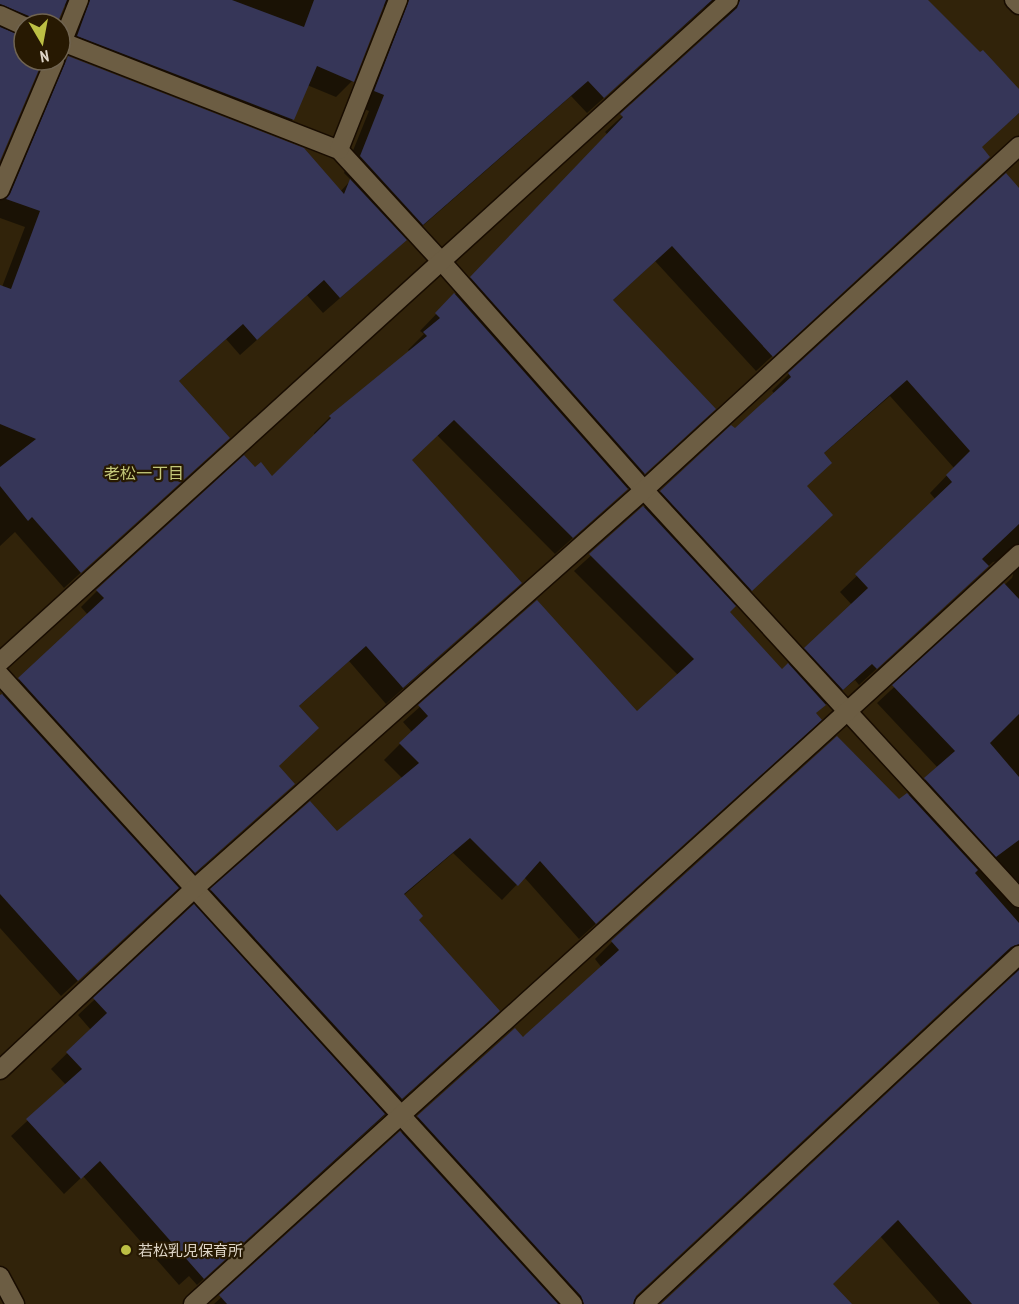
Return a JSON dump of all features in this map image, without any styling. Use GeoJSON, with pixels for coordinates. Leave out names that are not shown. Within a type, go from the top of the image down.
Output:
{"type":"FeatureCollection","features":[{"type":"Feature","properties":{"kind":"street"},"geometry":{"type":"LineString","coordinates":[[72,17],[79,0]]}},
{"type":"Feature","properties":{"kind":"street"},"geometry":{"type":"LineString","coordinates":[[339,150],[398,0]]}},
{"type":"Feature","properties":{"kind":"street"},"geometry":{"type":"LineString","coordinates":[[0,662],[729,0]]}},
{"type":"Feature","properties":{"kind":"street"},"geometry":{"type":"LineString","coordinates":[[1014,0],[1019,5]]}},
{"type":"Feature","properties":{"kind":"street"},"geometry":{"type":"LineString","coordinates":[[72,48],[339,150],[442,262],[644,490],[1019,898]]}},
{"type":"Feature","properties":{"kind":"street"},"geometry":{"type":"LineString","coordinates":[[0,190],[50,72]]}},
{"type":"Feature","properties":{"kind":"street"},"geometry":{"type":"LineString","coordinates":[[0,1070],[195,888],[644,490],[1019,146]]}},
{"type":"Feature","properties":{"kind":"street"},"geometry":{"type":"LineString","coordinates":[[194,1304],[400,1115],[848,712],[1019,554]]}},
{"type":"Feature","properties":{"kind":"street"},"geometry":{"type":"LineString","coordinates":[[0,675],[573,1304]]}},
{"type":"Feature","properties":{"kind":"street"},"geometry":{"type":"LineString","coordinates":[[644,1304],[1019,955]]}},
{"type":"Feature","properties":{"kind":"street"},"geometry":{"type":"LineString","coordinates":[[0,1276],[15,1304]]}},
{"type":"Feature","properties":{"kind":"building"},"geometry":{"type":"Polygon","coordinates":[[[0,0],[67,0],[62,12],[19,12],[0,4],[0,0]]]}},
{"type":"Feature","properties":{"kind":"building"},"geometry":{"type":"Polygon","coordinates":[[[90,0],[232,0],[304,27],[314,0],[386,0],[354,82],[317,66],[294,120],[77,36],[90,0]]]}},
{"type":"Feature","properties":{"kind":"building"},"geometry":{"type":"Polygon","coordinates":[[[409,0],[712,0],[604,98],[588,81],[423,225],[360,156],[384,95],[374,91],[409,0]]]}},
{"type":"Feature","properties":{"kind":"building"},"geometry":{"type":"Polygon","coordinates":[[[740,0],[928,0],[980,52],[983,50],[1019,89],[1019,113],[982,147],[990,157],[773,357],[672,246],[613,300],[716,409],[645,474],[470,277],[623,117],[620,114],[737,8],[740,0]]]}},
{"type":"Feature","properties":{"kind":"building"},"geometry":{"type":"Polygon","coordinates":[[[0,27],[12,32],[12,72],[38,72],[0,161],[0,27]]]}},
{"type":"Feature","properties":{"kind":"building"},"geometry":{"type":"Polygon","coordinates":[[[72,58],[304,148],[344,194],[350,179],[407,240],[340,298],[324,280],[257,340],[243,324],[179,381],[230,438],[81,573],[32,517],[28,521],[0,486],[0,467],[36,439],[0,424],[0,285],[11,289],[40,211],[6,199],[61,72],[72,72],[72,58]]]}},
{"type":"Feature","properties":{"kind":"building"},"geometry":{"type":"Polygon","coordinates":[[[1006,173],[1019,188],[1019,524],[982,559],[989,566],[877,669],[872,664],[843,690],[804,648],[868,588],[855,574],[952,482],[946,475],[970,451],[907,380],[824,453],[832,463],[807,486],[833,515],[752,591],[660,491],[731,425],[735,428],[791,377],[788,373],[1006,173]]]}},
{"type":"Feature","properties":{"kind":"building"},"geometry":{"type":"Polygon","coordinates":[[[454,293],[628,489],[573,538],[454,420],[412,460],[522,583],[403,688],[366,646],[299,706],[319,728],[279,766],[295,784],[195,873],[18,678],[104,598],[96,590],[244,455],[255,467],[261,462],[272,476],[331,418],[329,416],[427,336],[423,332],[440,318],[435,313],[454,293]]]}},
{"type":"Feature","properties":{"kind":"building"},"geometry":{"type":"Polygon","coordinates":[[[643,506],[736,606],[730,612],[782,669],[788,663],[826,705],[816,713],[822,720],[596,924],[540,861],[518,886],[470,838],[404,894],[423,916],[419,920],[500,1011],[402,1099],[210,889],[310,801],[337,831],[419,763],[399,743],[428,716],[418,705],[537,600],[637,711],[694,659],[589,554],[643,506]]]}},
{"type":"Feature","properties":{"kind":"building"},"geometry":{"type":"Polygon","coordinates":[[[1004,583],[1019,599],[1019,714],[990,743],[1019,777],[1019,840],[996,857],[924,778],[955,751],[892,685],[1004,583]]]}},
{"type":"Feature","properties":{"kind":"building"},"geometry":{"type":"Polygon","coordinates":[[[2,694],[179,888],[78,981],[0,894],[0,695],[2,694]]]}},
{"type":"Feature","properties":{"kind":"building"},"geometry":{"type":"Polygon","coordinates":[[[837,736],[899,799],[907,793],[978,870],[975,873],[1019,923],[1019,944],[1011,947],[636,1296],[633,1304],[584,1304],[581,1296],[417,1116],[515,1028],[523,1037],[619,950],[611,941],[837,736]]]}},
{"type":"Feature","properties":{"kind":"building"},"geometry":{"type":"Polygon","coordinates":[[[194,904],[385,1114],[204,1279],[100,1161],[81,1179],[26,1119],[82,1069],[66,1052],[107,1013],[93,998],[194,904]]]}},
{"type":"Feature","properties":{"kind":"building"},"geometry":{"type":"Polygon","coordinates":[[[1019,970],[1019,1304],[972,1304],[898,1220],[833,1284],[852,1304],[661,1304],[1019,970]]]}},
{"type":"Feature","properties":{"kind":"building"},"geometry":{"type":"Polygon","coordinates":[[[400,1131],[558,1304],[227,1304],[219,1295],[400,1131]]]}},
{"type":"Feature","properties":{"kind":"place","name":"若松乳児保育所"},"geometry":{"type":"Point","coordinates":[126,1250]}},
{"type":"Feature","properties":{"kind":"district","name":"老松一丁目"},"geometry":{"type":"Point","coordinates":[144,473]}}]}
